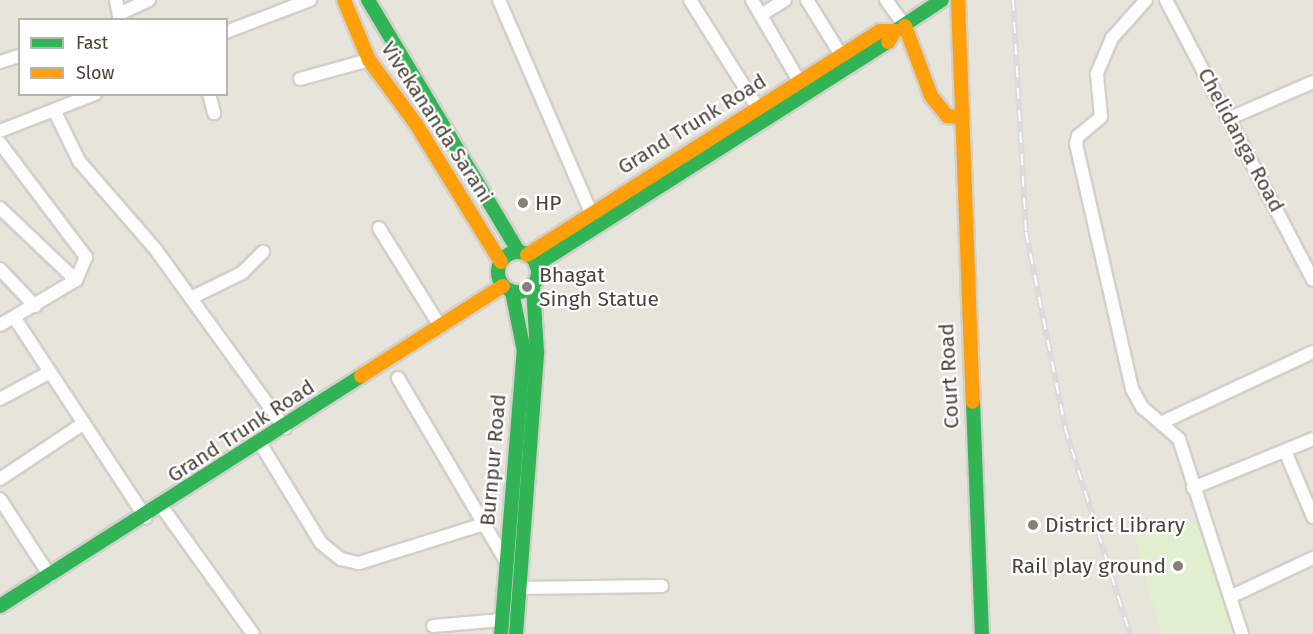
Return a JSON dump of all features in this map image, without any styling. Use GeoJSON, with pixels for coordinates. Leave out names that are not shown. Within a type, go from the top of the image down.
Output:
{"type":"FeatureCollection","features":[{"type":"Feature","properties":{"kind":"street"},"geometry":{"type":"LineString","coordinates":[[116,0],[119,17],[150,0]]}},
{"type":"Feature","properties":{"kind":"street"},"geometry":{"type":"LineString","coordinates":[[228,31],[310,0]]}},
{"type":"Feature","properties":{"kind":"street","name":"Vivekananda Sarani"},"geometry":{"type":"LineString","coordinates":[[344,0],[369,60],[416,124],[501,262]]}},
{"type":"Feature","properties":{"kind":"street","name":"Vivekananda Sarani"},"geometry":{"type":"LineString","coordinates":[[368,0],[527,257]]}},
{"type":"Feature","properties":{"kind":"street"},"geometry":{"type":"LineString","coordinates":[[499,0],[591,213]]}},
{"type":"Feature","properties":{"kind":"street"},"geometry":{"type":"LineString","coordinates":[[690,0],[757,107]]}},
{"type":"Feature","properties":{"kind":"street"},"geometry":{"type":"LineString","coordinates":[[752,0],[799,81]]}},
{"type":"Feature","properties":{"kind":"street"},"geometry":{"type":"LineString","coordinates":[[761,15],[784,0]]}},
{"type":"Feature","properties":{"kind":"street"},"geometry":{"type":"LineString","coordinates":[[807,0],[841,55]]}},
{"type":"Feature","properties":{"kind":"street"},"geometry":{"type":"LineString","coordinates":[[886,0],[931,96],[947,116],[958,117]]}},
{"type":"Feature","properties":{"kind":"street"},"geometry":{"type":"LineString","coordinates":[[899,24],[942,0]]}},
{"type":"Feature","properties":{"kind":"street","name":"Court Road"},"geometry":{"type":"LineString","coordinates":[[957,0],[962,107],[958,117],[982,634]]}},
{"type":"Feature","properties":{"kind":"street"},"geometry":{"type":"LineString","coordinates":[[1146,0],[1112,38],[1097,74],[1101,117],[1078,136],[1076,144],[1131,389],[1142,407],[1163,422],[1179,439],[1242,634]]}},
{"type":"Feature","properties":{"kind":"street","name":"Chelidanga Road"},"geometry":{"type":"LineString","coordinates":[[1166,0],[1230,118],[1313,280]]}},
{"type":"Feature","properties":{"kind":"street","name":"Grand Trunk Road"},"geometry":{"type":"LineString","coordinates":[[501,262],[527,257],[887,44],[899,24]]}},
{"type":"Feature","properties":{"kind":"street","name":"Grand Trunk Road"},"geometry":{"type":"LineString","coordinates":[[527,257],[591,213],[757,107],[880,31],[899,24]]}},
{"type":"Feature","properties":{"kind":"street"},"geometry":{"type":"LineString","coordinates":[[0,62],[18,57]]}},
{"type":"Feature","properties":{"kind":"street"},"geometry":{"type":"LineString","coordinates":[[300,78],[369,60]]}},
{"type":"Feature","properties":{"kind":"street"},"geometry":{"type":"LineString","coordinates":[[1230,118],[1313,82]]}},
{"type":"Feature","properties":{"kind":"street"},"geometry":{"type":"LineString","coordinates":[[0,131],[90,96]]}},
{"type":"Feature","properties":{"kind":"street"},"geometry":{"type":"LineString","coordinates":[[210,96],[214,113]]}},
{"type":"Feature","properties":{"kind":"street"},"geometry":{"type":"LineString","coordinates":[[54,110],[80,161],[190,298],[285,428]]}},
{"type":"Feature","properties":{"kind":"street"},"geometry":{"type":"LineString","coordinates":[[0,143],[86,257],[76,280],[0,325]]}},
{"type":"Feature","properties":{"kind":"street"},"geometry":{"type":"LineString","coordinates":[[0,208],[76,280]]}},
{"type":"Feature","properties":{"kind":"street"},"geometry":{"type":"LineString","coordinates":[[379,228],[440,326]]}},
{"type":"Feature","properties":{"kind":"street"},"geometry":{"type":"LineString","coordinates":[[190,298],[242,273],[263,252]]}},
{"type":"Feature","properties":{"kind":"street"},"geometry":{"type":"LineString","coordinates":[[516,634],[537,352],[533,286],[527,257]]}},
{"type":"Feature","properties":{"kind":"street"},"geometry":{"type":"LineString","coordinates":[[501,262],[507,289]]}},
{"type":"Feature","properties":{"kind":"street"},"geometry":{"type":"LineString","coordinates":[[0,269],[35,306]]}},
{"type":"Feature","properties":{"kind":"street","name":"Grand Trunk Road"},"geometry":{"type":"LineString","coordinates":[[0,606],[146,518],[440,326],[507,289],[533,286]]}},
{"type":"Feature","properties":{"kind":"street","name":"Burnpur Road"},"geometry":{"type":"LineString","coordinates":[[501,627],[524,351],[507,289]]}},
{"type":"Feature","properties":{"kind":"street"},"geometry":{"type":"LineString","coordinates":[[14,317],[146,518]]}},
{"type":"Feature","properties":{"kind":"street"},"geometry":{"type":"LineString","coordinates":[[1163,422],[1313,352]]}},
{"type":"Feature","properties":{"kind":"street"},"geometry":{"type":"LineString","coordinates":[[0,399],[50,372]]}},
{"type":"Feature","properties":{"kind":"street"},"geometry":{"type":"LineString","coordinates":[[398,378],[505,560]]}},
{"type":"Feature","properties":{"kind":"street"},"geometry":{"type":"LineString","coordinates":[[0,479],[84,423]]}},
{"type":"Feature","properties":{"kind":"street"},"geometry":{"type":"LineString","coordinates":[[1193,488],[1313,439]]}},
{"type":"Feature","properties":{"kind":"street"},"geometry":{"type":"LineString","coordinates":[[260,444],[321,543],[341,559],[359,563],[484,524]]}},
{"type":"Feature","properties":{"kind":"street"},"geometry":{"type":"LineString","coordinates":[[1285,451],[1313,517]]}},
{"type":"Feature","properties":{"kind":"street"},"geometry":{"type":"LineString","coordinates":[[0,499],[50,576]]}},
{"type":"Feature","properties":{"kind":"street"},"geometry":{"type":"LineString","coordinates":[[162,507],[252,634]]}},
{"type":"Feature","properties":{"kind":"street"},"geometry":{"type":"LineString","coordinates":[[1230,597],[1313,558]]}},
{"type":"Feature","properties":{"kind":"street"},"geometry":{"type":"LineString","coordinates":[[519,588],[662,586]]}},
{"type":"Feature","properties":{"kind":"street"},"geometry":{"type":"LineString","coordinates":[[433,626],[501,627]]}},
{"type":"Feature","properties":{"kind":"shaded area"},"geometry":{"type":"Polygon","coordinates":[[[0,0],[1313,0],[1313,634],[0,634],[0,0]]]}},
{"type":"Feature","properties":{"kind":"green space","name":"Rail play ground"},"geometry":{"type":"Polygon","coordinates":[[[1154,519],[1200,522],[1237,634],[1161,634],[1134,535],[1154,519]]]}},
{"type":"Feature","properties":{"kind":"railway"},"geometry":{"type":"LineString","coordinates":[[1013,0],[1026,232],[1065,428],[1130,634]]}},
{"type":"Feature","properties":{"kind":"traffic: fast"},"geometry":{"type":"LineString","coordinates":[[368,0],[519,252]]}},
{"type":"Feature","properties":{"kind":"traffic: fast"},"geometry":{"type":"LineString","coordinates":[[895,31],[942,0]]}},
{"type":"Feature","properties":{"kind":"traffic: fast"},"geometry":{"type":"LineString","coordinates":[[536,265],[888,42]]}},
{"type":"Feature","properties":{"kind":"traffic: fast"},"geometry":{"type":"LineString","coordinates":[[518,252],[532,258],[538,272],[532,286],[518,292],[504,286],[498,272],[504,258],[518,252]]}},
{"type":"Feature","properties":{"kind":"traffic: fast"},"geometry":{"type":"LineString","coordinates":[[516,634],[537,352],[533,286]]}},
{"type":"Feature","properties":{"kind":"traffic: fast"},"geometry":{"type":"LineString","coordinates":[[501,634],[524,351],[512,292]]}},
{"type":"Feature","properties":{"kind":"traffic: fast"},"geometry":{"type":"LineString","coordinates":[[0,606],[361,376]]}},
{"type":"Feature","properties":{"kind":"traffic: fast"},"geometry":{"type":"LineString","coordinates":[[973,402],[982,634]]}},
{"type":"Feature","properties":{"kind":"traffic: slow"},"geometry":{"type":"LineString","coordinates":[[344,0],[369,60],[416,124],[501,262]]}},
{"type":"Feature","properties":{"kind":"traffic: slow"},"geometry":{"type":"LineString","coordinates":[[958,0],[973,402]]}},
{"type":"Feature","properties":{"kind":"traffic: slow"},"geometry":{"type":"LineString","coordinates":[[905,26],[931,96],[947,116],[958,117]]}},
{"type":"Feature","properties":{"kind":"traffic: slow"},"geometry":{"type":"LineString","coordinates":[[527,255],[880,31],[895,31],[888,42]]}},
{"type":"Feature","properties":{"kind":"traffic: slow"},"geometry":{"type":"LineString","coordinates":[[361,376],[503,286]]}},
{"type":"Feature","properties":{"kind":"place","name":"HP"},"geometry":{"type":"Point","coordinates":[523,203]}},
{"type":"Feature","properties":{"kind":"place","name":"Bhagat Singh Statue"},"geometry":{"type":"Point","coordinates":[527,287]}},
{"type":"Feature","properties":{"kind":"place","name":"District Library"},"geometry":{"type":"Point","coordinates":[1033,525]}},
{"type":"Feature","properties":{"kind":"place","name":"Rail play ground"},"geometry":{"type":"Point","coordinates":[1178,566]}}]}
